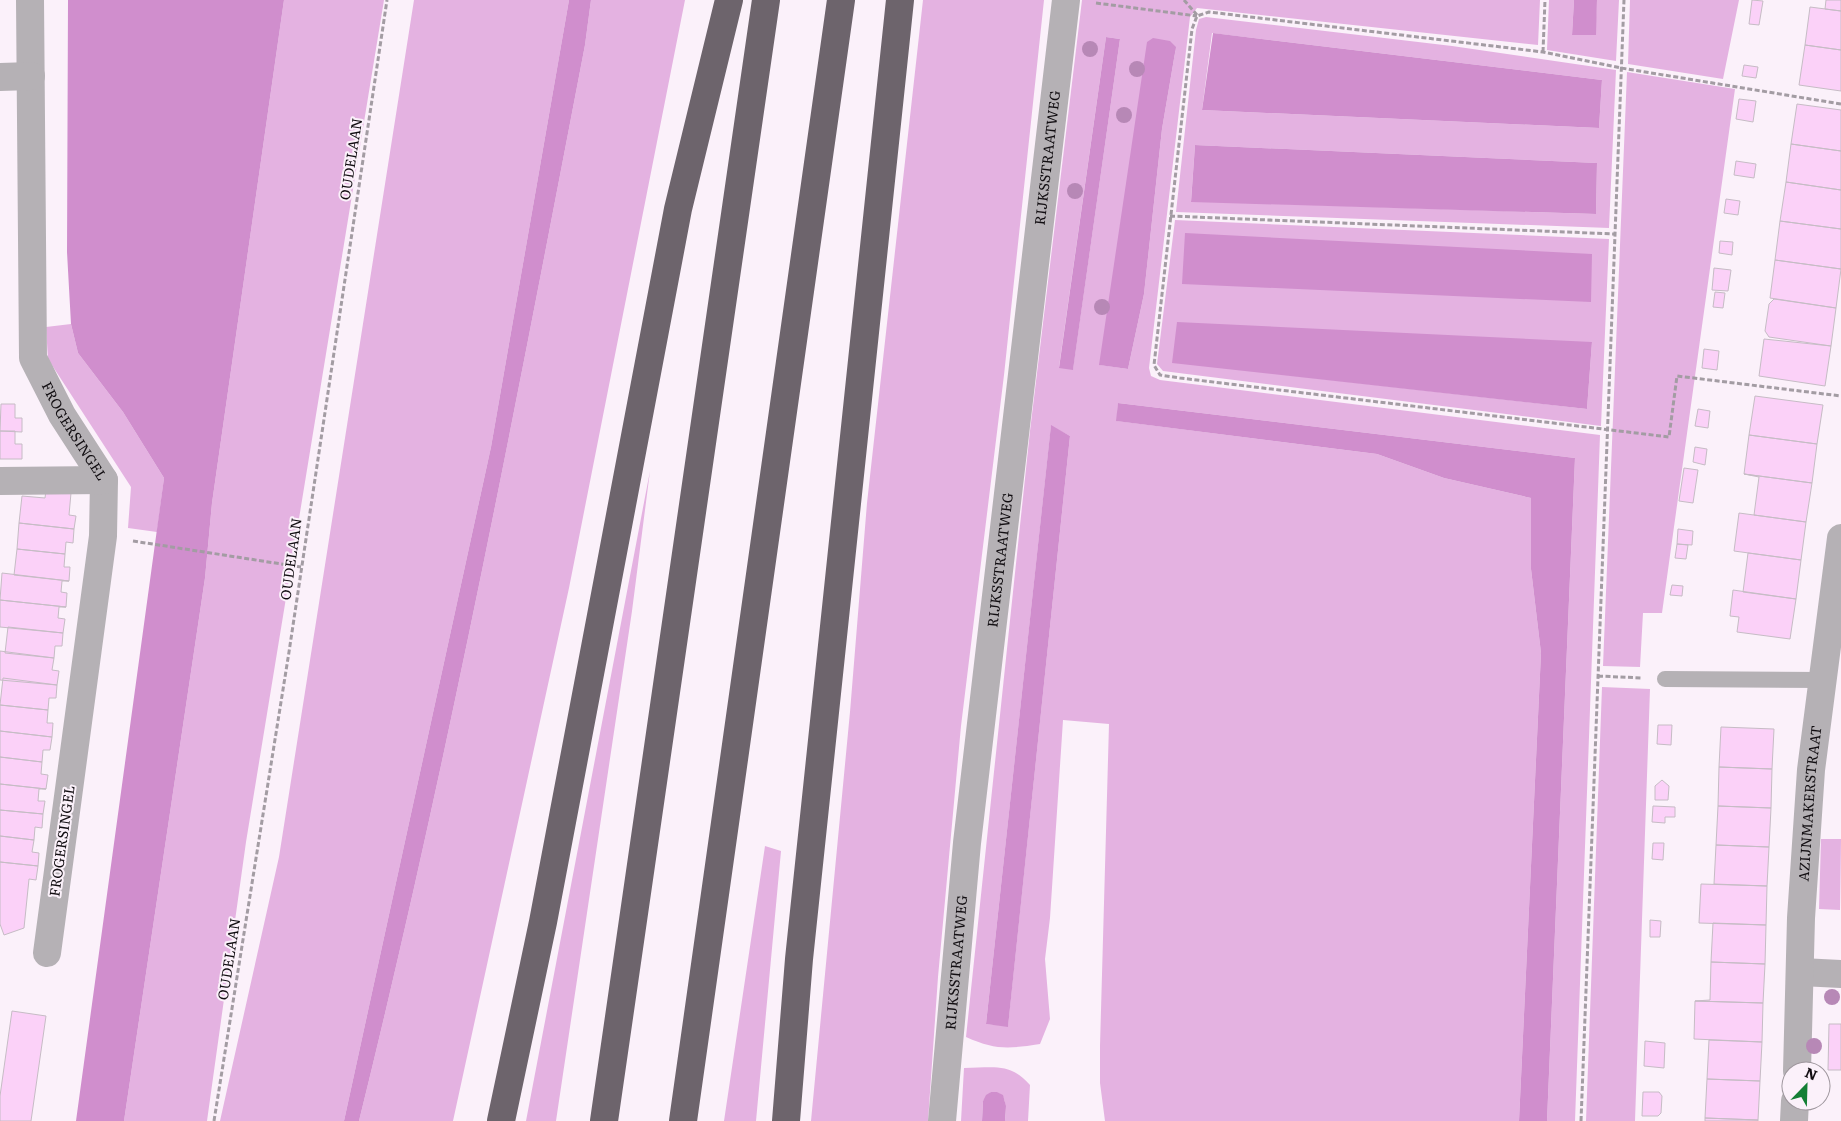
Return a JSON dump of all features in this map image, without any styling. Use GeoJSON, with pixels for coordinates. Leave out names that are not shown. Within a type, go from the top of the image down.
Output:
{"type":"FeatureCollection","features":[{"type":"Feature","properties":{"kind":"highway"},"geometry":{"type":"LineString","coordinates":[[501,1121],[545,913],[678,209],[729,0]]}},
{"type":"Feature","properties":{"kind":"highway"},"geometry":{"type":"LineString","coordinates":[[604,1121],[766,0]]}},
{"type":"Feature","properties":{"kind":"highway"},"geometry":{"type":"LineString","coordinates":[[683,1121],[841,0]]}},
{"type":"Feature","properties":{"kind":"highway"},"geometry":{"type":"LineString","coordinates":[[786,1121],[801,939],[900,0]]}},
{"type":"Feature","properties":{"kind":"street","name":"FROGERSINGEL"},"geometry":{"type":"LineString","coordinates":[[30,0],[33,358],[62,415],[104,480],[103,536],[47,953]]}},
{"type":"Feature","properties":{"kind":"street","name":"RIJKSSTRAATWEG"},"geometry":{"type":"LineString","coordinates":[[942,1121],[967,843],[1066,0]]}},
{"type":"Feature","properties":{"kind":"street"},"geometry":{"type":"LineString","coordinates":[[0,77],[31,76]]}},
{"type":"Feature","properties":{"kind":"street"},"geometry":{"type":"LineString","coordinates":[[0,481],[104,480]]}},
{"type":"Feature","properties":{"kind":"street","name":"AZIJNMAKERSTRAAT"},"geometry":{"type":"LineString","coordinates":[[1797,1061],[1801,918],[1811,770],[1831,681],[1841,538]]}},
{"type":"Feature","properties":{"kind":"street"},"geometry":{"type":"LineString","coordinates":[[1801,972],[1841,974]]}},
{"type":"Feature","properties":{"kind":"lane"},"geometry":{"type":"LineString","coordinates":[[1665,679],[1831,681]]}},
{"type":"Feature","properties":{"kind":"path","name":"OUDELAAN"},"geometry":{"type":"LineString","coordinates":[[214,1121],[301,567],[386,0]]}},
{"type":"Feature","properties":{"kind":"path"},"geometry":{"type":"LineString","coordinates":[[1184,0],[1197,16]]}},
{"type":"Feature","properties":{"kind":"path"},"geometry":{"type":"LineString","coordinates":[[1543,52],[1545,0]]}},
{"type":"Feature","properties":{"kind":"path"},"geometry":{"type":"LineString","coordinates":[[1581,1121],[1624,0]]}},
{"type":"Feature","properties":{"kind":"path"},"geometry":{"type":"LineString","coordinates":[[1093,2],[1197,16],[1208,12],[1543,52],[1621,68],[1841,104]]}},
{"type":"Feature","properties":{"kind":"path"},"geometry":{"type":"LineString","coordinates":[[1197,16],[1192,29],[1154,365],[1160,375],[1669,437],[1677,376],[1841,396]]}},
{"type":"Feature","properties":{"kind":"path"},"geometry":{"type":"LineString","coordinates":[[1170,216],[1615,234]]}},
{"type":"Feature","properties":{"kind":"path"},"geometry":{"type":"LineString","coordinates":[[139,542],[301,567]]}},
{"type":"Feature","properties":{"kind":"path"},"geometry":{"type":"LineString","coordinates":[[1598,676],[1665,679]]}},
{"type":"Feature","properties":{"kind":"shaded area"},"geometry":{"type":"Polygon","coordinates":[[[68,0],[284,0],[212,503],[205,578],[124,1121],[76,1121],[164,478],[123,412],[78,353],[71,324],[67,252],[68,0]]]}},
{"type":"Feature","properties":{"kind":"shaded area"},"geometry":{"type":"Polygon","coordinates":[[[284,0],[384,0],[246,842],[207,1121],[124,1121],[205,578],[212,503],[284,0]]]}},
{"type":"Feature","properties":{"kind":"shaded area"},"geometry":{"type":"Polygon","coordinates":[[[414,0],[569,0],[491,447],[344,1121],[220,1121],[279,857],[414,0]]]}},
{"type":"Feature","properties":{"kind":"shaded area"},"geometry":{"type":"Polygon","coordinates":[[[569,0],[591,0],[585,45],[506,450],[422,853],[359,1121],[344,1121],[491,447],[569,0]]]}},
{"type":"Feature","properties":{"kind":"shaded area"},"geometry":{"type":"Polygon","coordinates":[[[591,0],[685,0],[569,588],[453,1121],[359,1121],[422,853],[479,584],[585,45],[591,0]]]}},
{"type":"Feature","properties":{"kind":"shaded area"},"geometry":{"type":"Polygon","coordinates":[[[923,0],[1044,0],[1004,375],[961,726],[938,977],[928,1121],[811,1121],[850,712],[867,503],[923,0]]]}},
{"type":"Feature","properties":{"kind":"shaded area"},"geometry":{"type":"Polygon","coordinates":[[[1082,0],[1540,0],[1538,45],[1197,8],[1190,17],[1149,368],[1151,376],[1160,380],[1600,435],[1575,1121],[1547,1121],[1575,458],[1118,403],[1117,421],[1377,454],[1444,478],[1531,498],[1531,569],[1541,653],[1519,1121],[1105,1121],[1100,1083],[1100,1046],[1109,724],[1063,720],[1050,918],[1045,959],[1050,1019],[1040,1044],[1002,1047],[985,1044],[966,1037],[1030,431],[1082,0]],[[1106,37],[1059,367],[1073,369],[1120,39],[1106,37]],[[1176,47],[1100,365],[1128,369],[1144,294],[1162,129],[1176,47]],[[1051,426],[986,1024],[1008,1026],[1070,436],[1051,426]]]}},
{"type":"Feature","properties":{"kind":"shaded area"},"geometry":{"type":"Polygon","coordinates":[[[1549,0],[1574,0],[1572,35],[1595,35],[1597,0],[1619,0],[1616,61],[1547,50],[1549,0]]]}},
{"type":"Feature","properties":{"kind":"shaded area"},"geometry":{"type":"Polygon","coordinates":[[[1574,0],[1597,0],[1596,35],[1572,35],[1574,0]]]}},
{"type":"Feature","properties":{"kind":"shaded area"},"geometry":{"type":"Polygon","coordinates":[[[1630,0],[1739,0],[1723,79],[1628,64],[1630,0]]]}},
{"type":"Feature","properties":{"kind":"shaded area"},"geometry":{"type":"Polygon","coordinates":[[[1206,17],[1452,46],[1616,70],[1609,228],[1176,212],[1196,30],[1199,19],[1206,17]],[[1212,33],[1202,110],[1599,128],[1602,80],[1212,33]],[[1195,145],[1191,201],[1596,214],[1597,163],[1195,145]]]}},
{"type":"Feature","properties":{"kind":"shaded area"},"geometry":{"type":"Polygon","coordinates":[[[1213,33],[1602,80],[1599,128],[1202,110],[1213,33]]]}},
{"type":"Feature","properties":{"kind":"shaded area"},"geometry":{"type":"Polygon","coordinates":[[[1106,37],[1120,39],[1073,370],[1059,368],[1106,37]]]}},
{"type":"Feature","properties":{"kind":"shaded area"},"geometry":{"type":"Polygon","coordinates":[[[1153,38],[1170,41],[1176,47],[1162,129],[1144,294],[1128,369],[1099,365],[1147,42],[1153,38]]]}},
{"type":"Feature","properties":{"kind":"shaded area"},"geometry":{"type":"Polygon","coordinates":[[[1627,72],[1735,89],[1662,613],[1643,613],[1640,667],[1603,666],[1627,72]]]}},
{"type":"Feature","properties":{"kind":"shaded area"},"geometry":{"type":"Polygon","coordinates":[[[1195,145],[1597,163],[1596,214],[1191,202],[1195,145]]]}},
{"type":"Feature","properties":{"kind":"shaded area"},"geometry":{"type":"Polygon","coordinates":[[[1175,220],[1609,239],[1601,426],[1163,371],[1157,364],[1175,220]],[[1592,342],[1172,362],[1587,409],[1592,342]]]}},
{"type":"Feature","properties":{"kind":"shaded area"},"geometry":{"type":"Polygon","coordinates":[[[1185,233],[1592,254],[1591,302],[1182,284],[1185,233]]]}},
{"type":"Feature","properties":{"kind":"shaded area"},"geometry":{"type":"Polygon","coordinates":[[[1177,322],[1592,342],[1587,409],[1172,363],[1177,322]]]}},
{"type":"Feature","properties":{"kind":"shaded area"},"geometry":{"type":"Polygon","coordinates":[[[71,324],[78,353],[123,412],[164,478],[157,532],[128,528],[131,487],[48,359],[46,327],[71,324]]]}},
{"type":"Feature","properties":{"kind":"shaded area"},"geometry":{"type":"Polygon","coordinates":[[[1118,403],[1575,458],[1547,1121],[1519,1121],[1541,653],[1531,569],[1531,498],[1444,478],[1377,454],[1116,421],[1118,403]]]}},
{"type":"Feature","properties":{"kind":"shaded area"},"geometry":{"type":"Polygon","coordinates":[[[1051,425],[1070,436],[1008,1027],[986,1024],[1051,425]]]}},
{"type":"Feature","properties":{"kind":"shaded area"},"geometry":{"type":"Polygon","coordinates":[[[650,471],[632,611],[556,1121],[526,1121],[650,471]]]}},
{"type":"Feature","properties":{"kind":"shaded area"},"geometry":{"type":"Polygon","coordinates":[[[1602,687],[1650,689],[1635,1121],[1586,1121],[1602,687]]]}},
{"type":"Feature","properties":{"kind":"shaded area"},"geometry":{"type":"Polygon","coordinates":[[[1821,839],[1841,839],[1840,910],[1819,909],[1821,839]]]}},
{"type":"Feature","properties":{"kind":"shaded area"},"geometry":{"type":"Polygon","coordinates":[[[765,846],[781,851],[756,1121],[724,1121],[765,846]]]}},
{"type":"Feature","properties":{"kind":"shaded area"},"geometry":{"type":"Polygon","coordinates":[[[964,1068],[1000,1068],[1023,1078],[1030,1085],[1028,1121],[1005,1121],[1005,1101],[997,1092],[991,1092],[983,1101],[982,1121],[961,1121],[964,1068]]]}},
{"type":"Feature","properties":{"kind":"shaded area"},"geometry":{"type":"Polygon","coordinates":[[[991,1092],[1003,1095],[1006,1106],[1005,1121],[982,1121],[983,1101],[986,1095],[991,1092]]]}},
{"type":"Feature","properties":{"kind":"building"},"geometry":{"type":"Polygon","coordinates":[[[1752,0],[1763,1],[1759,25],[1749,24],[1752,0]]]}},
{"type":"Feature","properties":{"kind":"building"},"geometry":{"type":"Polygon","coordinates":[[[1826,0],[1841,0],[1841,11],[1825,9],[1826,0]]]}},
{"type":"Feature","properties":{"kind":"building"},"geometry":{"type":"Polygon","coordinates":[[[1810,7],[1841,11],[1841,50],[1805,45],[1810,7]]]}},
{"type":"Feature","properties":{"kind":"building"},"geometry":{"type":"Polygon","coordinates":[[[1805,45],[1841,50],[1841,91],[1799,85],[1805,45]]]}},
{"type":"Feature","properties":{"kind":"building"},"geometry":{"type":"Polygon","coordinates":[[[1744,65],[1758,67],[1756,78],[1742,76],[1744,65]]]}},
{"type":"Feature","properties":{"kind":"building"},"geometry":{"type":"Polygon","coordinates":[[[1739,99],[1756,101],[1753,122],[1736,119],[1739,99]]]}},
{"type":"Feature","properties":{"kind":"building"},"geometry":{"type":"Polygon","coordinates":[[[1797,104],[1841,110],[1841,151],[1791,144],[1797,104]]]}},
{"type":"Feature","properties":{"kind":"building"},"geometry":{"type":"Polygon","coordinates":[[[1791,144],[1841,151],[1841,190],[1786,182],[1791,144]]]}},
{"type":"Feature","properties":{"kind":"building"},"geometry":{"type":"Polygon","coordinates":[[[1736,161],[1756,164],[1754,178],[1734,175],[1736,161]]]}},
{"type":"Feature","properties":{"kind":"building"},"geometry":{"type":"Polygon","coordinates":[[[1786,182],[1841,190],[1841,229],[1780,221],[1786,182]]]}},
{"type":"Feature","properties":{"kind":"building"},"geometry":{"type":"Polygon","coordinates":[[[1726,199],[1740,201],[1738,215],[1724,213],[1726,199]]]}},
{"type":"Feature","properties":{"kind":"building"},"geometry":{"type":"Polygon","coordinates":[[[1780,221],[1841,229],[1841,269],[1775,260],[1780,221]]]}},
{"type":"Feature","properties":{"kind":"building"},"geometry":{"type":"Polygon","coordinates":[[[1720,241],[1733,242],[1732,255],[1719,253],[1720,241]]]}},
{"type":"Feature","properties":{"kind":"building"},"geometry":{"type":"Polygon","coordinates":[[[1775,260],[1841,269],[1836,308],[1770,298],[1775,260]]]}},
{"type":"Feature","properties":{"kind":"building"},"geometry":{"type":"Polygon","coordinates":[[[1714,268],[1731,270],[1728,291],[1712,290],[1714,268]]]}},
{"type":"Feature","properties":{"kind":"building"},"geometry":{"type":"Polygon","coordinates":[[[1715,292],[1725,293],[1723,308],[1713,307],[1715,292]]]}},
{"type":"Feature","properties":{"kind":"building"},"geometry":{"type":"Polygon","coordinates":[[[1774,299],[1836,308],[1831,346],[1769,337],[1765,331],[1769,304],[1774,299]]]}},
{"type":"Feature","properties":{"kind":"building"},"geometry":{"type":"Polygon","coordinates":[[[1764,339],[1831,346],[1825,386],[1759,376],[1764,339]]]}},
{"type":"Feature","properties":{"kind":"building"},"geometry":{"type":"Polygon","coordinates":[[[1704,349],[1719,351],[1717,370],[1702,368],[1704,349]]]}},
{"type":"Feature","properties":{"kind":"building"},"geometry":{"type":"Polygon","coordinates":[[[1755,396],[1823,405],[1817,444],[1749,435],[1755,396]]]}},
{"type":"Feature","properties":{"kind":"building"},"geometry":{"type":"Polygon","coordinates":[[[1,404],[15,404],[15,418],[22,418],[22,432],[0,431],[1,404]]]}},
{"type":"Feature","properties":{"kind":"building"},"geometry":{"type":"Polygon","coordinates":[[[1698,409],[1710,411],[1708,428],[1695,426],[1698,409]]]}},
{"type":"Feature","properties":{"kind":"building"},"geometry":{"type":"Polygon","coordinates":[[[0,431],[15,431],[15,444],[22,444],[22,459],[0,459],[0,431]]]}},
{"type":"Feature","properties":{"kind":"building"},"geometry":{"type":"Polygon","coordinates":[[[1749,435],[1817,444],[1812,483],[1744,474],[1749,435]]]}},
{"type":"Feature","properties":{"kind":"building"},"geometry":{"type":"Polygon","coordinates":[[[1695,447],[1707,449],[1705,465],[1693,462],[1695,447]]]}},
{"type":"Feature","properties":{"kind":"building"},"geometry":{"type":"Polygon","coordinates":[[[1684,468],[1698,470],[1693,503],[1679,501],[1684,468]]]}},
{"type":"Feature","properties":{"kind":"building"},"geometry":{"type":"Polygon","coordinates":[[[1744,474],[1812,483],[1806,522],[1754,515],[1759,477],[1744,474]]]}},
{"type":"Feature","properties":{"kind":"building"},"geometry":{"type":"Polygon","coordinates":[[[46,490],[71,493],[69,515],[76,516],[74,529],[19,523],[22,496],[45,498],[46,490]]]}},
{"type":"Feature","properties":{"kind":"building"},"geometry":{"type":"Polygon","coordinates":[[[1739,513],[1806,522],[1801,560],[1734,551],[1739,513]]]}},
{"type":"Feature","properties":{"kind":"building"},"geometry":{"type":"Polygon","coordinates":[[[19,523],[74,529],[73,543],[66,542],[65,554],[17,549],[19,523]]]}},
{"type":"Feature","properties":{"kind":"building"},"geometry":{"type":"Polygon","coordinates":[[[1678,529],[1693,531],[1692,545],[1677,544],[1678,529]]]}},
{"type":"Feature","properties":{"kind":"building"},"geometry":{"type":"Polygon","coordinates":[[[1677,544],[1688,545],[1686,559],[1675,558],[1677,544]]]}},
{"type":"Feature","properties":{"kind":"building"},"geometry":{"type":"Polygon","coordinates":[[[17,549],[65,554],[64,567],[70,567],[69,581],[14,575],[17,549]]]}},
{"type":"Feature","properties":{"kind":"building"},"geometry":{"type":"Polygon","coordinates":[[[1748,553],[1801,560],[1796,599],[1743,592],[1748,553]]]}},
{"type":"Feature","properties":{"kind":"building"},"geometry":{"type":"Polygon","coordinates":[[[2,573],[69,581],[62,581],[61,592],[67,593],[66,607],[0,600],[2,573]]]}},
{"type":"Feature","properties":{"kind":"building"},"geometry":{"type":"Polygon","coordinates":[[[1672,585],[1683,586],[1682,596],[1670,595],[1672,585]]]}},
{"type":"Feature","properties":{"kind":"building"},"geometry":{"type":"Polygon","coordinates":[[[1733,590],[1796,599],[1790,639],[1737,632],[1739,617],[1730,616],[1733,590]]]}},
{"type":"Feature","properties":{"kind":"building"},"geometry":{"type":"Polygon","coordinates":[[[0,600],[66,607],[59,607],[58,618],[65,619],[63,633],[0,627],[0,600]]]}},
{"type":"Feature","properties":{"kind":"building"},"geometry":{"type":"Polygon","coordinates":[[[8,627],[63,633],[62,646],[55,646],[54,658],[5,653],[8,627]]]}},
{"type":"Feature","properties":{"kind":"building"},"geometry":{"type":"Polygon","coordinates":[[[0,651],[54,658],[52,670],[59,671],[57,685],[0,680],[0,651]]]}},
{"type":"Feature","properties":{"kind":"building"},"geometry":{"type":"Polygon","coordinates":[[[3,678],[57,685],[56,698],[49,698],[48,710],[0,705],[3,678]]]}},
{"type":"Feature","properties":{"kind":"building"},"geometry":{"type":"Polygon","coordinates":[[[0,705],[48,710],[47,723],[53,723],[52,737],[0,731],[0,705]]]}},
{"type":"Feature","properties":{"kind":"building"},"geometry":{"type":"Polygon","coordinates":[[[1658,725],[1672,725],[1671,745],[1657,744],[1658,725]]]}},
{"type":"Feature","properties":{"kind":"building"},"geometry":{"type":"Polygon","coordinates":[[[1721,727],[1774,729],[1772,769],[1719,767],[1721,727]]]}},
{"type":"Feature","properties":{"kind":"building"},"geometry":{"type":"Polygon","coordinates":[[[0,731],[52,737],[50,750],[43,750],[42,762],[0,757],[0,731]]]}},
{"type":"Feature","properties":{"kind":"building"},"geometry":{"type":"Polygon","coordinates":[[[0,757],[42,762],[41,774],[48,775],[46,789],[0,784],[0,757]]]}},
{"type":"Feature","properties":{"kind":"building"},"geometry":{"type":"Polygon","coordinates":[[[1719,767],[1772,769],[1771,808],[1718,806],[1719,767]]]}},
{"type":"Feature","properties":{"kind":"building"},"geometry":{"type":"Polygon","coordinates":[[[1662,780],[1669,786],[1668,800],[1655,800],[1655,786],[1662,780]]]}},
{"type":"Feature","properties":{"kind":"building"},"geometry":{"type":"Polygon","coordinates":[[[0,784],[46,789],[39,789],[38,801],[45,801],[43,814],[0,810],[0,784]]]}},
{"type":"Feature","properties":{"kind":"building"},"geometry":{"type":"Polygon","coordinates":[[[1653,806],[1675,807],[1675,817],[1665,817],[1665,823],[1652,822],[1653,806]]]}},
{"type":"Feature","properties":{"kind":"building"},"geometry":{"type":"Polygon","coordinates":[[[1718,806],[1771,808],[1769,847],[1716,845],[1718,806]]]}},
{"type":"Feature","properties":{"kind":"building"},"geometry":{"type":"Polygon","coordinates":[[[0,810],[43,814],[42,828],[35,827],[34,840],[0,836],[0,810]]]}},
{"type":"Feature","properties":{"kind":"building"},"geometry":{"type":"Polygon","coordinates":[[[0,836],[34,840],[32,852],[39,853],[38,866],[0,862],[0,836]]]}},
{"type":"Feature","properties":{"kind":"building"},"geometry":{"type":"Polygon","coordinates":[[[1653,843],[1664,843],[1663,860],[1652,859],[1653,843]]]}},
{"type":"Feature","properties":{"kind":"building"},"geometry":{"type":"Polygon","coordinates":[[[1716,845],[1769,847],[1767,886],[1714,884],[1716,845]]]}},
{"type":"Feature","properties":{"kind":"building"},"geometry":{"type":"Polygon","coordinates":[[[0,862],[38,866],[36,880],[29,879],[24,928],[4,935],[0,924],[0,862]]]}},
{"type":"Feature","properties":{"kind":"building"},"geometry":{"type":"Polygon","coordinates":[[[1701,884],[1767,886],[1766,925],[1699,923],[1701,884]]]}},
{"type":"Feature","properties":{"kind":"building"},"geometry":{"type":"Polygon","coordinates":[[[1650,920],[1661,921],[1660,937],[1650,937],[1650,920]]]}},
{"type":"Feature","properties":{"kind":"building"},"geometry":{"type":"Polygon","coordinates":[[[1713,923],[1766,925],[1765,964],[1711,962],[1713,923]]]}},
{"type":"Feature","properties":{"kind":"building"},"geometry":{"type":"Polygon","coordinates":[[[1711,962],[1765,964],[1763,1003],[1695,1001],[1710,1000],[1711,962]]]}},
{"type":"Feature","properties":{"kind":"building"},"geometry":{"type":"Polygon","coordinates":[[[1695,1001],[1763,1003],[1762,1042],[1694,1039],[1695,1001]]]}},
{"type":"Feature","properties":{"kind":"building"},"geometry":{"type":"Polygon","coordinates":[[[12,1011],[46,1016],[31,1121],[0,1121],[0,1096],[12,1011]]]}},
{"type":"Feature","properties":{"kind":"building"},"geometry":{"type":"Polygon","coordinates":[[[1829,1024],[1841,1024],[1841,1070],[1831,1070],[1831,1061],[1828,1061],[1829,1024]]]}},
{"type":"Feature","properties":{"kind":"building"},"geometry":{"type":"Polygon","coordinates":[[[1709,1040],[1762,1042],[1760,1081],[1707,1079],[1709,1040]]]}},
{"type":"Feature","properties":{"kind":"building"},"geometry":{"type":"Polygon","coordinates":[[[1645,1041],[1665,1043],[1664,1068],[1644,1066],[1645,1041]]]}},
{"type":"Feature","properties":{"kind":"building"},"geometry":{"type":"Polygon","coordinates":[[[1707,1079],[1760,1081],[1758,1120],[1705,1118],[1707,1079]]]}},
{"type":"Feature","properties":{"kind":"building"},"geometry":{"type":"Polygon","coordinates":[[[1643,1092],[1659,1092],[1662,1096],[1661,1113],[1658,1116],[1642,1116],[1643,1092]]]}},
{"type":"Feature","properties":{"kind":"building"},"geometry":{"type":"Polygon","coordinates":[[[1705,1118],[1758,1120],[1758,1121],[1705,1121],[1705,1118]]]}}]}
